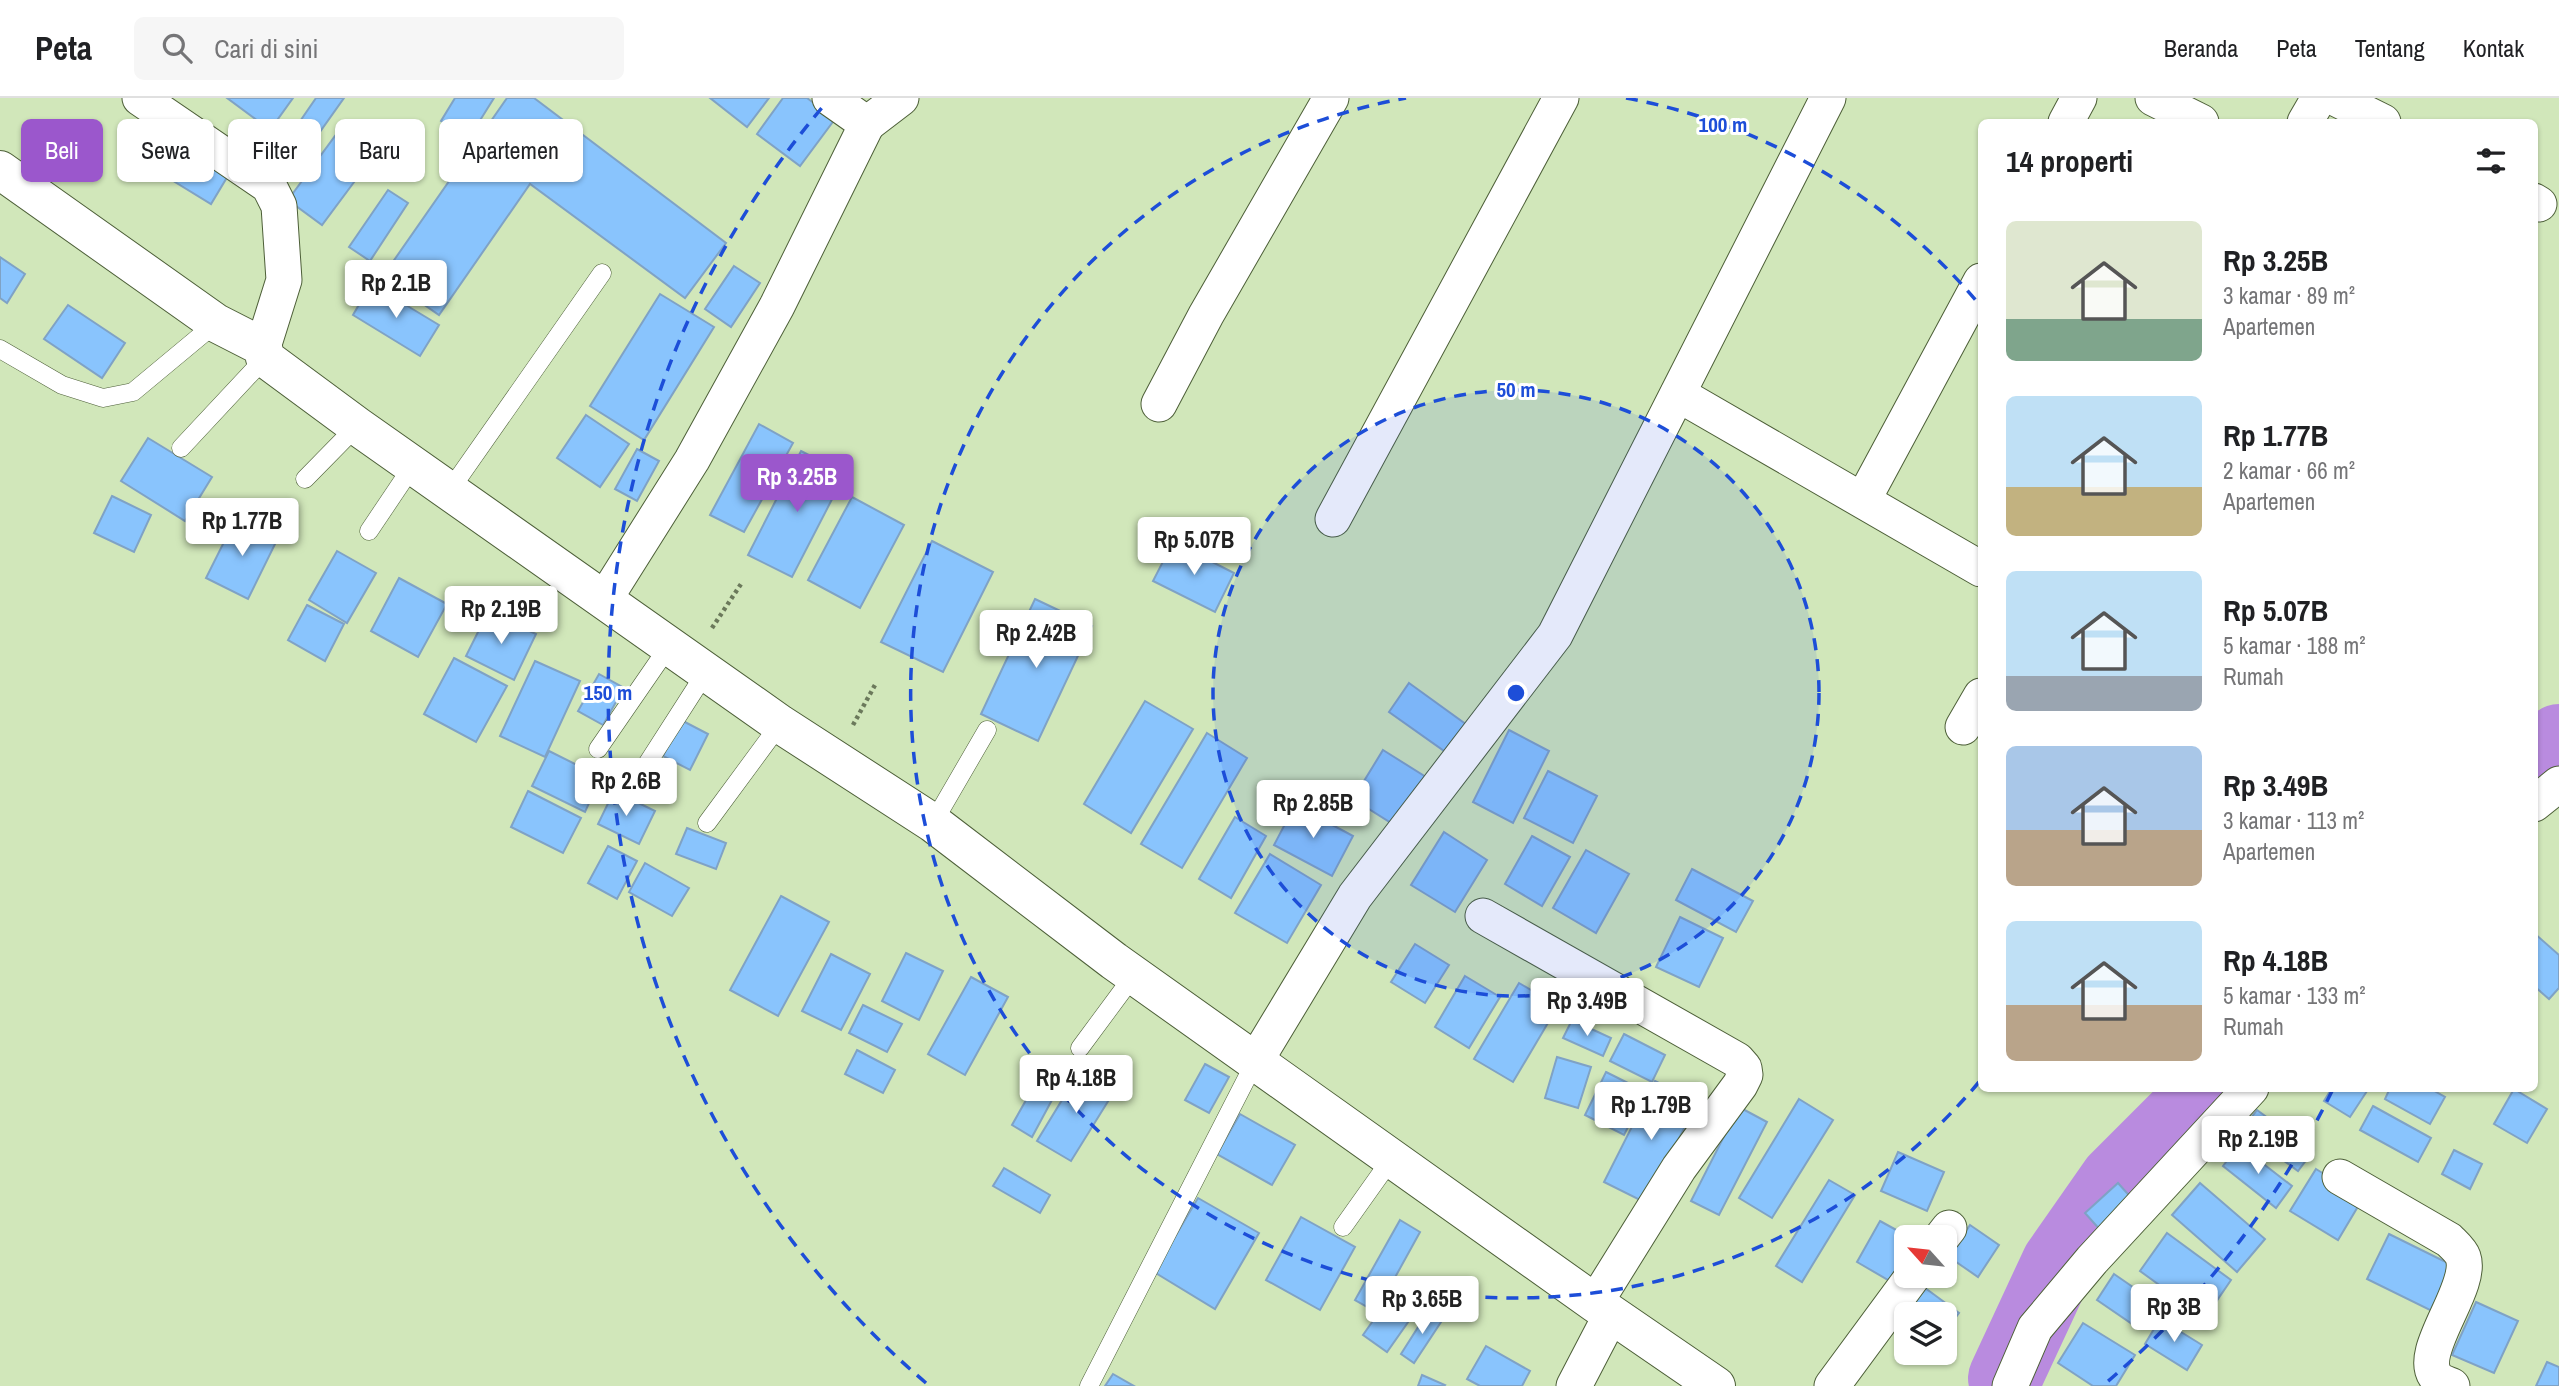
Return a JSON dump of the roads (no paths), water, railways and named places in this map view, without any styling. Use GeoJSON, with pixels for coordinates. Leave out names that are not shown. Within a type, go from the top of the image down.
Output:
{"type":"FeatureCollection","features":[{"type":"Feature","properties":{"kind":"highway"},"geometry":{"type":"LineString","coordinates":[[0,170],[216,323],[264,352],[357,426],[780,724],[933,823],[1134,975],[1603,1309],[1716,1386]]}},
{"type":"Feature","properties":{"kind":"street"},"geometry":{"type":"LineString","coordinates":[[141,98],[269,186],[279,206],[284,280],[264,352]]}},
{"type":"Feature","properties":{"kind":"street"},"geometry":{"type":"LineString","coordinates":[[830,98],[867,124]]}},
{"type":"Feature","properties":{"kind":"street"},"geometry":{"type":"LineString","coordinates":[[604,600],[699,448],[777,306],[867,124],[901,98]]}},
{"type":"Feature","properties":{"kind":"street"},"geometry":{"type":"LineString","coordinates":[[1159,404],[1206,315],[1331,98]]}},
{"type":"Feature","properties":{"kind":"street"},"geometry":{"type":"LineString","coordinates":[[1333,519],[1561,98]]}},
{"type":"Feature","properties":{"kind":"street"},"geometry":{"type":"LineString","coordinates":[[1256,1060],[1355,896],[1555,635],[1828,98]]}},
{"type":"Feature","properties":{"kind":"street"},"geometry":{"type":"LineString","coordinates":[[2068,119],[2079,98]]}},
{"type":"Feature","properties":{"kind":"street"},"geometry":{"type":"LineString","coordinates":[[2153,98],[2196,119]]}},
{"type":"Feature","properties":{"kind":"street"},"geometry":{"type":"LineString","coordinates":[[2307,119],[2319,98]]}},
{"type":"Feature","properties":{"kind":"street"},"geometry":{"type":"LineString","coordinates":[[2335,98],[2377,119]]}},
{"type":"Feature","properties":{"kind":"street"},"geometry":{"type":"LineString","coordinates":[[1863,500],[1978,287]]}},
{"type":"Feature","properties":{"kind":"street"},"geometry":{"type":"LineString","coordinates":[[1678,394],[1978,567]]}},
{"type":"Feature","properties":{"kind":"street"},"geometry":{"type":"LineString","coordinates":[[1963,727],[1978,701]]}},
{"type":"Feature","properties":{"kind":"street"},"geometry":{"type":"LineString","coordinates":[[2538,801],[2559,784]]}},
{"type":"Feature","properties":{"kind":"street"},"geometry":{"type":"LineString","coordinates":[[1483,916],[1737,1060],[1744,1068],[1745,1075],[1740,1085],[1679,1168],[1603,1309],[1574,1386]]}},
{"type":"Feature","properties":{"kind":"street"},"geometry":{"type":"LineString","coordinates":[[2010,1386],[2035,1328],[2092,1260],[2247,1092]]}},
{"type":"Feature","properties":{"kind":"street"},"geometry":{"type":"LineString","coordinates":[[2340,1177],[2449,1240],[2463,1255],[2465,1269],[2434,1352],[2432,1367],[2438,1380],[2452,1386]]}},
{"type":"Feature","properties":{"kind":"street"},"geometry":{"type":"LineString","coordinates":[[1832,1386],[1904,1288]]}},
{"type":"Feature","properties":{"kind":"lane"},"geometry":{"type":"LineString","coordinates":[[450,490],[602,273]]}},
{"type":"Feature","properties":{"kind":"lane"},"geometry":{"type":"LineString","coordinates":[[0,349],[62,385],[103,398],[134,392],[216,323]]}},
{"type":"Feature","properties":{"kind":"lane"},"geometry":{"type":"LineString","coordinates":[[181,448],[264,352]]}},
{"type":"Feature","properties":{"kind":"lane"},"geometry":{"type":"LineString","coordinates":[[305,480],[357,426]]}},
{"type":"Feature","properties":{"kind":"lane"},"geometry":{"type":"LineString","coordinates":[[369,531],[414,464]]}},
{"type":"Feature","properties":{"kind":"lane"},"geometry":{"type":"LineString","coordinates":[[598,749],[688,659]]}},
{"type":"Feature","properties":{"kind":"lane"},"geometry":{"type":"LineString","coordinates":[[638,778],[688,659]]}},
{"type":"Feature","properties":{"kind":"lane"},"geometry":{"type":"LineString","coordinates":[[707,823],[780,724]]}},
{"type":"Feature","properties":{"kind":"lane"},"geometry":{"type":"LineString","coordinates":[[933,823],[987,730]]}},
{"type":"Feature","properties":{"kind":"lane"},"geometry":{"type":"LineString","coordinates":[[1080,1048],[1134,975]]}},
{"type":"Feature","properties":{"kind":"lane"},"geometry":{"type":"LineString","coordinates":[[1089,1386],[1256,1060]]}},
{"type":"Feature","properties":{"kind":"lane"},"geometry":{"type":"LineString","coordinates":[[1343,1227],[1392,1158]]}},
{"type":"Feature","properties":{"kind":"waterway"},"geometry":{"type":"LineString","coordinates":[[2538,759],[2559,741]]}},
{"type":"Feature","properties":{"kind":"waterway"},"geometry":{"type":"LineString","coordinates":[[2005,1378],[2058,1264],[2116,1181],[2205,1092]]}}]}
